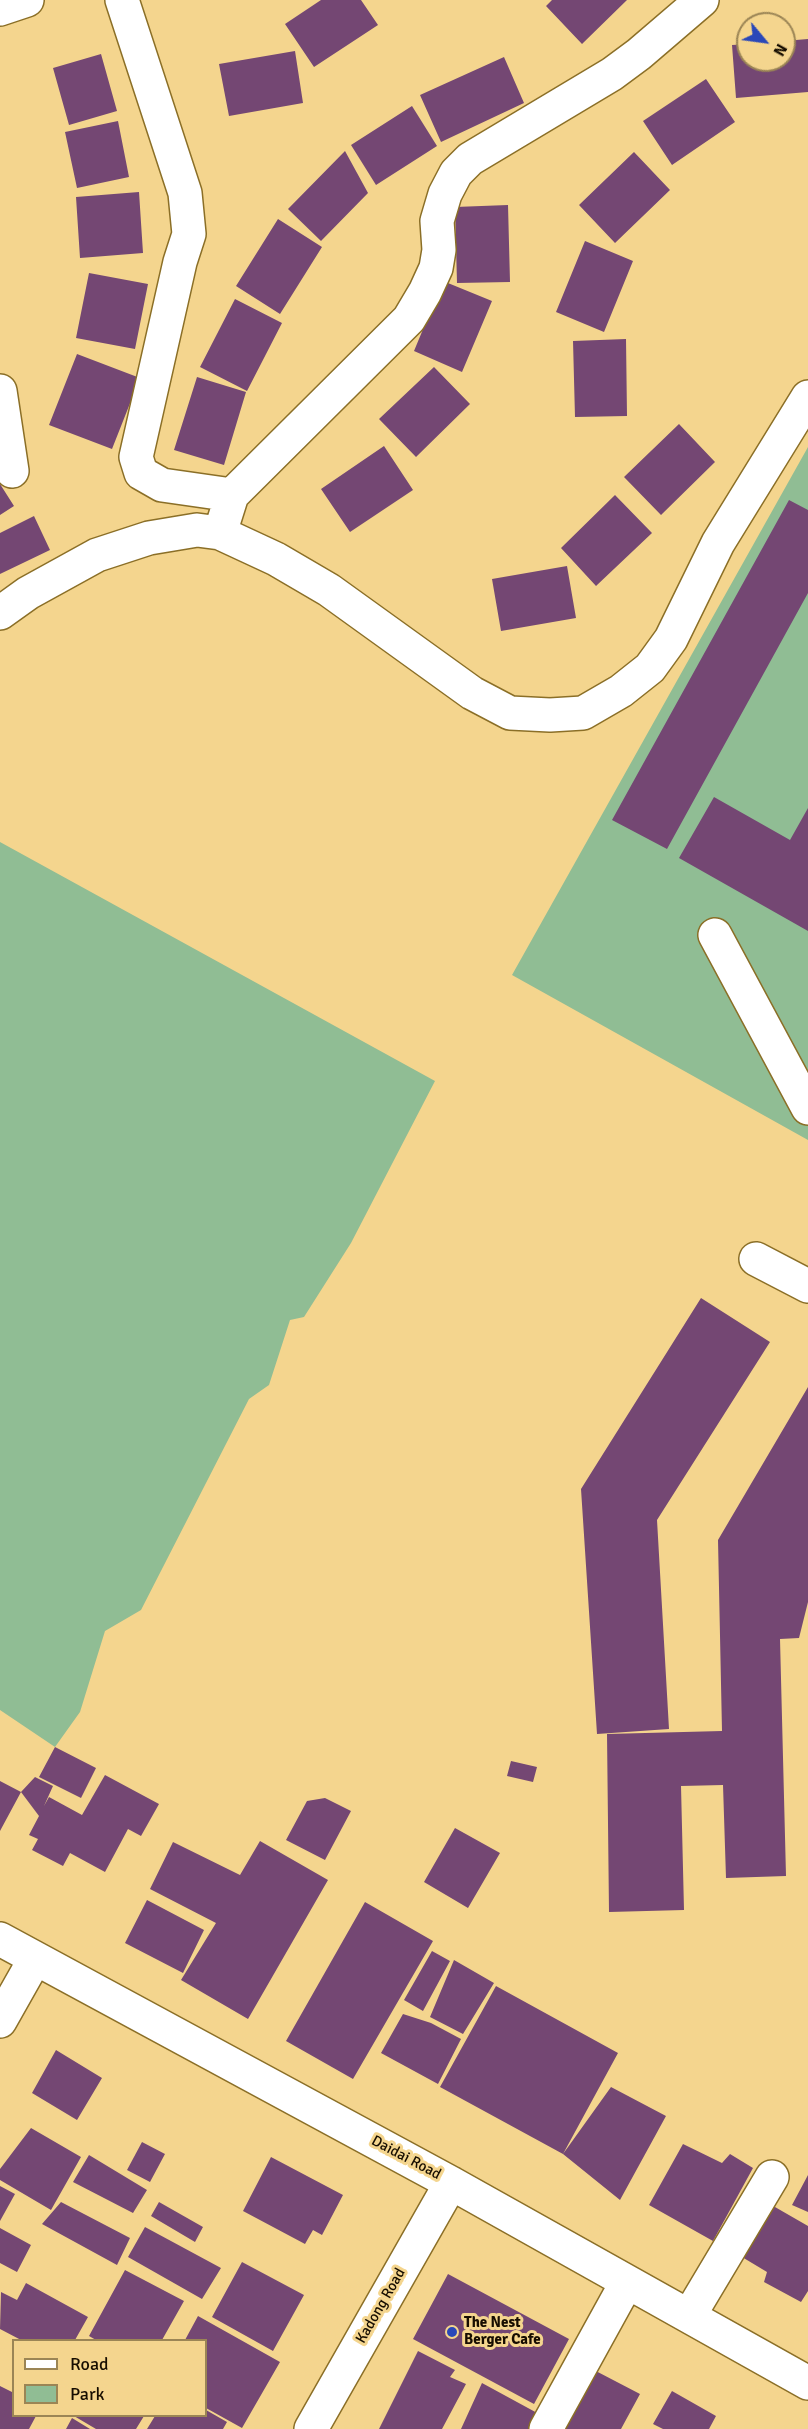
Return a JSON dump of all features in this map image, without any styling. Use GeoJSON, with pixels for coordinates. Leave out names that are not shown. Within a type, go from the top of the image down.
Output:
{"type":"FeatureCollection","features":[{"type":"Feature","properties":{"kind":"street"},"geometry":{"type":"LineString","coordinates":[[0,9],[27,0]]}},
{"type":"Feature","properties":{"kind":"street"},"geometry":{"type":"LineString","coordinates":[[122,0],[185,193],[189,234],[180,262],[136,457],[141,473],[162,485],[232,495]]}},
{"type":"Feature","properties":{"kind":"street"},"geometry":{"type":"LineString","coordinates":[[220,533],[232,495],[409,319],[436,268],[439,250],[437,221],[445,194],[456,172],[470,159],[612,74],[702,0]]}},
{"type":"Feature","properties":{"kind":"street"},"geometry":{"type":"LineString","coordinates":[[0,391],[12,471]]}},
{"type":"Feature","properties":{"kind":"street"},"geometry":{"type":"LineString","coordinates":[[0,613],[28,593],[97,555],[149,538],[197,530],[220,533],[276,559],[329,590],[472,693],[510,713],[550,715],[583,713],[621,691],[650,668],[664,649],[718,543],[778,441],[808,397]]}},
{"type":"Feature","properties":{"kind":"street"},"geometry":{"type":"LineString","coordinates":[[715,936],[808,1108]]}},
{"type":"Feature","properties":{"kind":"street"},"geometry":{"type":"LineString","coordinates":[[756,1259],[808,1286]]}},
{"type":"Feature","properties":{"kind":"street","name":"Daidai Road"},"geometry":{"type":"LineString","coordinates":[[0,1939],[451,2182],[808,2383]]}},
{"type":"Feature","properties":{"kind":"street"},"geometry":{"type":"LineString","coordinates":[[0,2021],[35,1959]]}},
{"type":"Feature","properties":{"kind":"street"},"geometry":{"type":"LineString","coordinates":[[689,2316],[772,2177]]}},
{"type":"Feature","properties":{"kind":"street","name":"Kadong Road"},"geometry":{"type":"LineString","coordinates":[[311,2429],[451,2182]]}},
{"type":"Feature","properties":{"kind":"street"},"geometry":{"type":"LineString","coordinates":[[546,2429],[627,2282]]}},
{"type":"Feature","properties":{"kind":"green space"},"geometry":{"type":"Polygon","coordinates":[[[808,447],[808,1140],[512,975],[808,447]]]}},
{"type":"Feature","properties":{"kind":"green space"},"geometry":{"type":"Polygon","coordinates":[[[0,842],[435,1081],[351,1243],[304,1317],[290,1320],[269,1385],[249,1399],[141,1610],[105,1631],[80,1712],[55,1747],[0,1710],[0,842]]]}},
{"type":"Feature","properties":{"kind":"building"},"geometry":{"type":"Polygon","coordinates":[[[321,0],[361,0],[378,25],[314,67],[285,24],[321,0]]]}},
{"type":"Feature","properties":{"kind":"building"},"geometry":{"type":"Polygon","coordinates":[[[552,0],[627,0],[582,44],[546,6],[552,0]]]}},
{"type":"Feature","properties":{"kind":"building"},"geometry":{"type":"Polygon","coordinates":[[[808,39],[808,92],[736,98],[732,45],[736,45],[736,72],[796,72],[796,40],[808,39]]]}},
{"type":"Feature","properties":{"kind":"building"},"geometry":{"type":"Polygon","coordinates":[[[295,51],[303,103],[229,116],[219,64],[295,51]]]}},
{"type":"Feature","properties":{"kind":"building"},"geometry":{"type":"Polygon","coordinates":[[[101,54],[117,111],[69,125],[53,68],[101,54]]]}},
{"type":"Feature","properties":{"kind":"building"},"geometry":{"type":"Polygon","coordinates":[[[504,57],[524,103],[441,142],[420,95],[504,57]]]}},
{"type":"Feature","properties":{"kind":"building"},"geometry":{"type":"Polygon","coordinates":[[[706,79],[735,122],[672,165],[643,121],[706,79]]]}},
{"type":"Feature","properties":{"kind":"building"},"geometry":{"type":"Polygon","coordinates":[[[412,106],[437,146],[376,185],[351,145],[412,106]]]}},
{"type":"Feature","properties":{"kind":"building"},"geometry":{"type":"Polygon","coordinates":[[[118,121],[129,177],[77,188],[65,132],[118,121]]]}},
{"type":"Feature","properties":{"kind":"building"},"geometry":{"type":"Polygon","coordinates":[[[345,151],[368,193],[321,241],[288,209],[345,151]]]}},
{"type":"Feature","properties":{"kind":"building"},"geometry":{"type":"Polygon","coordinates":[[[634,152],[670,190],[615,243],[579,205],[634,152]]]}},
{"type":"Feature","properties":{"kind":"building"},"geometry":{"type":"Polygon","coordinates":[[[139,192],[143,253],[80,258],[76,197],[139,192]]]}},
{"type":"Feature","properties":{"kind":"building"},"geometry":{"type":"Polygon","coordinates":[[[508,205],[510,282],[457,283],[455,207],[508,205]]]}},
{"type":"Feature","properties":{"kind":"building"},"geometry":{"type":"Polygon","coordinates":[[[278,219],[322,247],[280,314],[236,286],[278,219]]]}},
{"type":"Feature","properties":{"kind":"building"},"geometry":{"type":"Polygon","coordinates":[[[585,241],[633,261],[604,332],[556,312],[585,241]]]}},
{"type":"Feature","properties":{"kind":"building"},"geometry":{"type":"Polygon","coordinates":[[[89,273],[148,284],[135,349],[76,338],[89,273]]]}},
{"type":"Feature","properties":{"kind":"building"},"geometry":{"type":"Polygon","coordinates":[[[443,281],[492,301],[462,372],[414,351],[443,281]]]}},
{"type":"Feature","properties":{"kind":"building"},"geometry":{"type":"Polygon","coordinates":[[[235,299],[282,323],[247,391],[200,367],[235,299]]]}},
{"type":"Feature","properties":{"kind":"building"},"geometry":{"type":"Polygon","coordinates":[[[626,339],[627,416],[575,417],[573,341],[626,339]]]}},
{"type":"Feature","properties":{"kind":"building"},"geometry":{"type":"Polygon","coordinates":[[[77,354],[140,378],[112,449],[49,425],[77,354]]]}},
{"type":"Feature","properties":{"kind":"building"},"geometry":{"type":"Polygon","coordinates":[[[434,367],[470,404],[416,457],[379,419],[434,367]]]}},
{"type":"Feature","properties":{"kind":"building"},"geometry":{"type":"Polygon","coordinates":[[[197,377],[246,392],[224,465],[174,450],[197,377]]]}},
{"type":"Feature","properties":{"kind":"building"},"geometry":{"type":"Polygon","coordinates":[[[679,424],[715,462],[661,515],[624,477],[679,424]]]}},
{"type":"Feature","properties":{"kind":"building"},"geometry":{"type":"Polygon","coordinates":[[[384,446],[413,490],[350,532],[321,489],[384,446]]]}},
{"type":"Feature","properties":{"kind":"building"},"geometry":{"type":"Polygon","coordinates":[[[0,484],[14,506],[0,515],[0,484]]]}},
{"type":"Feature","properties":{"kind":"building"},"geometry":{"type":"Polygon","coordinates":[[[615,495],[652,533],[596,586],[561,548],[615,495]]]}},
{"type":"Feature","properties":{"kind":"building"},"geometry":{"type":"Polygon","coordinates":[[[789,500],[808,510],[808,593],[667,849],[612,820],[789,500]]]}},
{"type":"Feature","properties":{"kind":"building"},"geometry":{"type":"Polygon","coordinates":[[[34,516],[50,550],[0,574],[0,533],[34,516]]]}},
{"type":"Feature","properties":{"kind":"building"},"geometry":{"type":"Polygon","coordinates":[[[567,566],[576,618],[501,631],[492,579],[567,566]]]}},
{"type":"Feature","properties":{"kind":"building"},"geometry":{"type":"Polygon","coordinates":[[[714,797],[790,840],[808,808],[808,931],[679,858],[714,797]]]}},
{"type":"Feature","properties":{"kind":"building"},"geometry":{"type":"Polygon","coordinates":[[[701,1298],[770,1342],[657,1520],[669,1729],[597,1734],[581,1489],[701,1298]]]}},
{"type":"Feature","properties":{"kind":"building"},"geometry":{"type":"Polygon","coordinates":[[[808,1387],[808,1602],[799,1638],[780,1639],[786,1876],[726,1878],[723,1785],[681,1786],[684,1910],[609,1912],[607,1734],[722,1731],[718,1540],[808,1387]]]}},
{"type":"Feature","properties":{"kind":"building"},"geometry":{"type":"Polygon","coordinates":[[[55,1747],[96,1768],[81,1798],[39,1777],[55,1747]]]}},
{"type":"Feature","properties":{"kind":"building"},"geometry":{"type":"Polygon","coordinates":[[[511,1761],[537,1767],[533,1782],[507,1776],[511,1761]]]}},
{"type":"Feature","properties":{"kind":"building"},"geometry":{"type":"Polygon","coordinates":[[[105,1775],[159,1804],[141,1836],[128,1829],[105,1872],[70,1853],[63,1866],[32,1850],[38,1839],[29,1835],[39,1816],[21,1792],[35,1777],[53,1786],[44,1806],[49,1797],[82,1815],[105,1775]]]}},
{"type":"Feature","properties":{"kind":"building"},"geometry":{"type":"Polygon","coordinates":[[[0,1781],[21,1792],[0,1831],[0,1781]]]}},
{"type":"Feature","properties":{"kind":"building"},"geometry":{"type":"Polygon","coordinates":[[[325,1798],[351,1811],[325,1860],[286,1840],[307,1801],[325,1798]]]}},
{"type":"Feature","properties":{"kind":"building"},"geometry":{"type":"Polygon","coordinates":[[[455,1828],[500,1853],[468,1908],[424,1882],[455,1828]]]}},
{"type":"Feature","properties":{"kind":"building"},"geometry":{"type":"Polygon","coordinates":[[[260,1841],[328,1880],[248,2019],[181,1980],[216,1923],[150,1889],[173,1842],[240,1875],[260,1841]]]}},
{"type":"Feature","properties":{"kind":"building"},"geometry":{"type":"Polygon","coordinates":[[[147,1900],[204,1930],[183,1973],[125,1943],[147,1900]]]}},
{"type":"Feature","properties":{"kind":"building"},"geometry":{"type":"Polygon","coordinates":[[[365,1902],[433,1941],[353,2079],[286,2041],[365,1902]]]}},
{"type":"Feature","properties":{"kind":"building"},"geometry":{"type":"Polygon","coordinates":[[[432,1951],[450,1961],[423,2011],[404,2000],[432,1951]]]}},
{"type":"Feature","properties":{"kind":"building"},"geometry":{"type":"Polygon","coordinates":[[[454,1960],[494,1983],[463,2034],[430,2017],[454,1960]]]}},
{"type":"Feature","properties":{"kind":"building"},"geometry":{"type":"Polygon","coordinates":[[[496,1986],[618,2053],[563,2154],[440,2087],[496,1986]]]}},
{"type":"Feature","properties":{"kind":"building"},"geometry":{"type":"Polygon","coordinates":[[[403,2014],[431,2023],[461,2039],[438,2084],[381,2053],[403,2014]]]}},
{"type":"Feature","properties":{"kind":"building"},"geometry":{"type":"Polygon","coordinates":[[[56,2050],[102,2078],[77,2120],[32,2093],[56,2050]]]}},
{"type":"Feature","properties":{"kind":"building"},"geometry":{"type":"Polygon","coordinates":[[[611,2087],[666,2116],[620,2200],[563,2154],[611,2087]]]}},
{"type":"Feature","properties":{"kind":"building"},"geometry":{"type":"Polygon","coordinates":[[[31,2128],[81,2157],[51,2210],[0,2180],[0,2169],[31,2128]]]}},
{"type":"Feature","properties":{"kind":"building"},"geometry":{"type":"Polygon","coordinates":[[[142,2142],[165,2154],[150,2182],[127,2170],[142,2142]]]}},
{"type":"Feature","properties":{"kind":"building"},"geometry":{"type":"Polygon","coordinates":[[[683,2144],[722,2163],[730,2154],[753,2168],[713,2241],[649,2205],[683,2144]]]}},
{"type":"Feature","properties":{"kind":"building"},"geometry":{"type":"Polygon","coordinates":[[[89,2155],[147,2190],[133,2213],[73,2182],[89,2155]]]}},
{"type":"Feature","properties":{"kind":"building"},"geometry":{"type":"Polygon","coordinates":[[[271,2157],[343,2195],[322,2235],[313,2230],[305,2244],[243,2211],[271,2157]]]}},
{"type":"Feature","properties":{"kind":"building"},"geometry":{"type":"Polygon","coordinates":[[[808,2175],[808,2212],[792,2205],[808,2175]]]}},
{"type":"Feature","properties":{"kind":"building"},"geometry":{"type":"Polygon","coordinates":[[[0,2186],[15,2194],[0,2221],[0,2186]]]}},
{"type":"Feature","properties":{"kind":"building"},"geometry":{"type":"Polygon","coordinates":[[[61,2202],[130,2238],[117,2265],[42,2224],[61,2202]]]}},
{"type":"Feature","properties":{"kind":"building"},"geometry":{"type":"Polygon","coordinates":[[[159,2202],[203,2227],[195,2242],[151,2216],[159,2202]]]}},
{"type":"Feature","properties":{"kind":"building"},"geometry":{"type":"Polygon","coordinates":[[[768,2203],[808,2226],[808,2291],[801,2302],[764,2282],[767,2272],[737,2254],[768,2203]]]}},
{"type":"Feature","properties":{"kind":"building"},"geometry":{"type":"Polygon","coordinates":[[[145,2227],[221,2268],[202,2299],[128,2257],[145,2227]]]}},
{"type":"Feature","properties":{"kind":"building"},"geometry":{"type":"Polygon","coordinates":[[[0,2228],[31,2245],[17,2272],[0,2263],[0,2228]]]}},
{"type":"Feature","properties":{"kind":"building"},"geometry":{"type":"Polygon","coordinates":[[[242,2262],[304,2295],[273,2351],[212,2317],[242,2262]]]}},
{"type":"Feature","properties":{"kind":"building"},"geometry":{"type":"Polygon","coordinates":[[[125,2270],[184,2301],[163,2339],[94,2339],[89,2336],[125,2270]]]}},
{"type":"Feature","properties":{"kind":"building"},"geometry":{"type":"Polygon","coordinates":[[[448,2274],[569,2339],[534,2404],[413,2339],[448,2274]]]}},
{"type":"Feature","properties":{"kind":"building"},"geometry":{"type":"Polygon","coordinates":[[[26,2283],[88,2317],[76,2339],[19,2339],[0,2329],[1,2292],[17,2300],[26,2283]]]}},
{"type":"Feature","properties":{"kind":"building"},"geometry":{"type":"Polygon","coordinates":[[[198,2316],[280,2362],[242,2428],[207,2409],[207,2339],[186,2339],[198,2316]]]}},
{"type":"Feature","properties":{"kind":"building"},"geometry":{"type":"Polygon","coordinates":[[[418,2351],[455,2370],[450,2377],[466,2384],[442,2429],[379,2429],[418,2351]]]}},
{"type":"Feature","properties":{"kind":"building"},"geometry":{"type":"Polygon","coordinates":[[[592,2369],[640,2394],[621,2429],[554,2429],[592,2369]]]}},
{"type":"Feature","properties":{"kind":"building"},"geometry":{"type":"Polygon","coordinates":[[[482,2383],[539,2414],[532,2429],[461,2429],[482,2383]]]}},
{"type":"Feature","properties":{"kind":"building"},"geometry":{"type":"Polygon","coordinates":[[[0,2386],[12,2392],[12,2417],[35,2417],[29,2429],[0,2429],[0,2386]]]}},
{"type":"Feature","properties":{"kind":"building"},"geometry":{"type":"Polygon","coordinates":[[[672,2391],[716,2416],[709,2429],[663,2429],[653,2424],[672,2391]]]}},
{"type":"Feature","properties":{"kind":"building"},"geometry":{"type":"Polygon","coordinates":[[[207,2411],[227,2422],[223,2429],[147,2429],[154,2417],[207,2417],[207,2411]]]}},
{"type":"Feature","properties":{"kind":"building"},"geometry":{"type":"Polygon","coordinates":[[[76,2417],[143,2417],[136,2429],[96,2429],[76,2417]]]}},
{"type":"Feature","properties":{"kind":"building"},"geometry":{"type":"Polygon","coordinates":[[[72,2418],[90,2429],[66,2429],[72,2418]]]}},
{"type":"Feature","properties":{"kind":"place","name":"The Nest Berger Cafe"},"geometry":{"type":"Point","coordinates":[452,2332]}}]}
